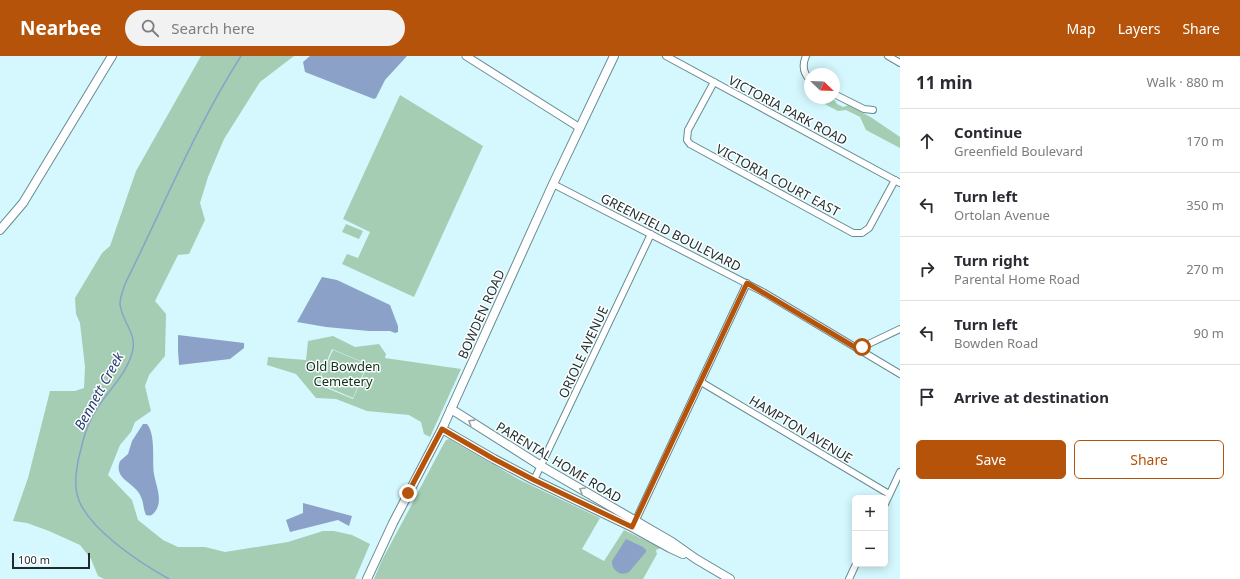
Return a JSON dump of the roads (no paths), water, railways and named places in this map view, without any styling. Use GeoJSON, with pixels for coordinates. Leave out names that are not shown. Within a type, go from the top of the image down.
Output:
{"type":"FeatureCollection","features":[{"type":"Feature","properties":{"kind":"main road"},"geometry":{"type":"LineString","coordinates":[[0,230],[23,203],[112,56]]}},
{"type":"Feature","properties":{"kind":"main road","name":"BOWDEN ROAD"},"geometry":{"type":"LineString","coordinates":[[367,579],[380,550],[442,429],[553,184],[614,56]]}},
{"type":"Feature","properties":{"kind":"main road","name":"PARENTAL HOME ROAD"},"geometry":{"type":"LineString","coordinates":[[451,409],[541,466],[616,510],[634,524]]}},
{"type":"Feature","properties":{"kind":"main road","name":"PARENTAL HOME ROAD"},"geometry":{"type":"LineString","coordinates":[[442,429],[534,480],[611,517],[634,524],[672,542],[696,559],[730,579]]}},
{"type":"Feature","properties":{"kind":"street"},"geometry":{"type":"LineString","coordinates":[[466,56],[580,128]]}},
{"type":"Feature","properties":{"kind":"street","name":"VICTORIA PARK ROAD"},"geometry":{"type":"LineString","coordinates":[[666,56],[898,181]]}},
{"type":"Feature","properties":{"kind":"street"},"geometry":{"type":"LineString","coordinates":[[804,68],[806,56]]}},
{"type":"Feature","properties":{"kind":"street"},"geometry":{"type":"LineString","coordinates":[[891,57],[900,63]]}},
{"type":"Feature","properties":{"kind":"street","name":"VICTORIA COURT EAST"},"geometry":{"type":"LineString","coordinates":[[714,82],[688,130],[688,140],[690,144],[852,233],[862,233],[868,228],[898,181]]}},
{"type":"Feature","properties":{"kind":"street"},"geometry":{"type":"LineString","coordinates":[[840,97],[864,109],[873,110]]}},
{"type":"Feature","properties":{"kind":"street","name":"GREENFIELD BOULEVARD"},"geometry":{"type":"LineString","coordinates":[[553,184],[747,283],[900,374]]}},
{"type":"Feature","properties":{"kind":"street","name":"ORIOLE AVENUE"},"geometry":{"type":"LineString","coordinates":[[534,480],[651,234]]}},
{"type":"Feature","properties":{"kind":"street"},"geometry":{"type":"LineString","coordinates":[[634,524],[747,283]]}},
{"type":"Feature","properties":{"kind":"street"},"geometry":{"type":"LineString","coordinates":[[858,349],[900,329]]}},
{"type":"Feature","properties":{"kind":"street","name":"HAMPTON AVENUE"},"geometry":{"type":"LineString","coordinates":[[701,382],[889,494]]}},
{"type":"Feature","properties":{"kind":"street"},"geometry":{"type":"LineString","coordinates":[[889,494],[900,472]]}},
{"type":"Feature","properties":{"kind":"street"},"geometry":{"type":"LineString","coordinates":[[611,517],[616,510]]}},
{"type":"Feature","properties":{"kind":"street"},"geometry":{"type":"LineString","coordinates":[[849,579],[855,567]]}},
{"type":"Feature","properties":{"kind":"water"},"geometry":{"type":"Polygon","coordinates":[[[310,56],[407,56],[385,80],[376,98],[374,99],[305,72],[303,62],[310,56]]]}},
{"type":"Feature","properties":{"kind":"water"},"geometry":{"type":"Polygon","coordinates":[[[322,277],[337,280],[390,305],[398,326],[398,332],[395,333],[390,331],[369,331],[326,327],[297,322],[322,277]]]}},
{"type":"Feature","properties":{"kind":"water"},"geometry":{"type":"Polygon","coordinates":[[[178,335],[244,343],[244,348],[230,359],[179,365],[178,335]]]}},
{"type":"Feature","properties":{"kind":"water"},"geometry":{"type":"Polygon","coordinates":[[[143,424],[147,424],[152,434],[153,468],[159,499],[157,509],[149,516],[146,515],[142,499],[138,492],[119,473],[120,461],[128,454],[132,441],[143,424]]]}},
{"type":"Feature","properties":{"kind":"water"},"geometry":{"type":"Polygon","coordinates":[[[303,503],[352,516],[349,526],[338,520],[290,532],[286,520],[303,513],[303,503]]]}},
{"type":"Feature","properties":{"kind":"water"},"geometry":{"type":"Polygon","coordinates":[[[626,539],[643,547],[646,552],[629,572],[623,574],[615,570],[612,561],[626,539]]]}},
{"type":"Feature","properties":{"kind":"waterway","name":"Bennett Creek"},"geometry":{"type":"LineString","coordinates":[[169,579],[130,554],[102,531],[91,519],[82,507],[77,494],[77,466],[83,439],[91,419],[100,403],[121,376],[132,353],[133,340],[121,311],[120,304],[125,284],[194,140],[224,83],[241,56]]}},
{"type":"Feature","properties":{"kind":"park label","name":"Old Bowden Cemetery"},"geometry":{"type":"Point","coordinates":[343,374]}}]}
